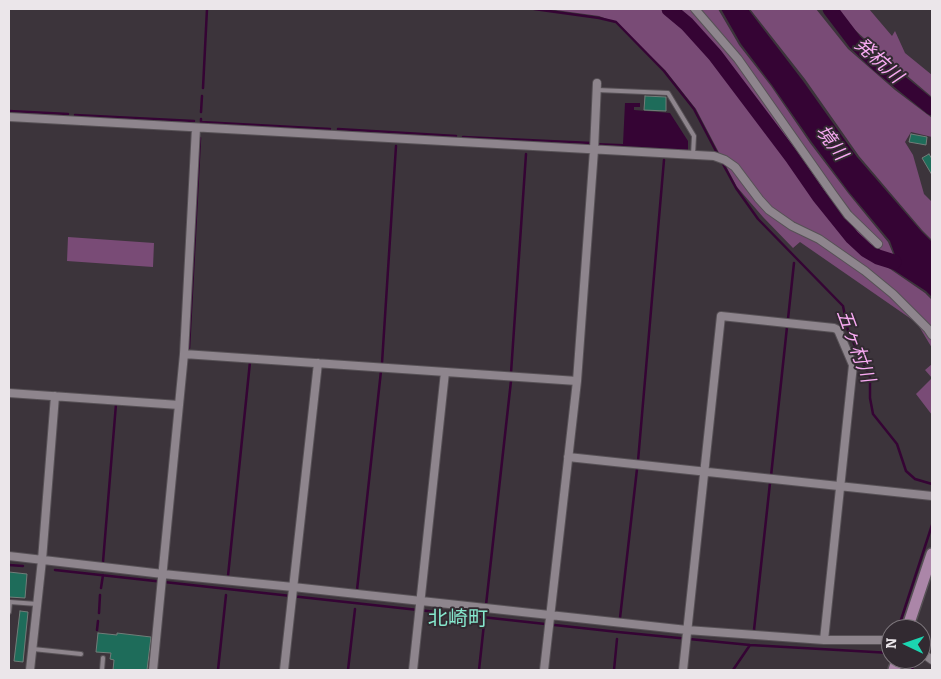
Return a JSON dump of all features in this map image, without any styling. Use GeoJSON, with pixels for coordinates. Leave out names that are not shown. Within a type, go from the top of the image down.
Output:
{"type":"FeatureCollection","features":[{"type":"Feature","properties":{"kind":"main road"},"geometry":{"type":"LineString","coordinates":[[911,619],[932,554]]}},
{"type":"Feature","properties":{"kind":"street"},"geometry":{"type":"LineString","coordinates":[[695,9],[738,59],[848,215],[878,244]]}},
{"type":"Feature","properties":{"kind":"street"},"geometry":{"type":"LineString","coordinates":[[544,670],[577,380],[597,87]]}},
{"type":"Feature","properties":{"kind":"street"},"geometry":{"type":"LineString","coordinates":[[9,118],[714,156],[730,163],[769,210],[792,226],[819,239],[865,271],[893,294],[932,335]]}},
{"type":"Feature","properties":{"kind":"street"},"geometry":{"type":"LineString","coordinates":[[153,670],[184,354],[196,128]]}},
{"type":"Feature","properties":{"kind":"street"},"geometry":{"type":"LineString","coordinates":[[683,670],[721,316],[834,328],[838,330],[853,364],[824,640]]}},
{"type":"Feature","properties":{"kind":"street"},"geometry":{"type":"LineString","coordinates":[[184,354],[577,380]]}},
{"type":"Feature","properties":{"kind":"street"},"geometry":{"type":"LineString","coordinates":[[284,670],[318,363]]}},
{"type":"Feature","properties":{"kind":"street"},"geometry":{"type":"LineString","coordinates":[[414,670],[446,372]]}},
{"type":"Feature","properties":{"kind":"street"},"geometry":{"type":"LineString","coordinates":[[9,393],[179,405]]}},
{"type":"Feature","properties":{"kind":"street"},"geometry":{"type":"LineString","coordinates":[[30,670],[42,560],[55,396]]}},
{"type":"Feature","properties":{"kind":"street"},"geometry":{"type":"LineString","coordinates":[[568,457],[932,496]]}},
{"type":"Feature","properties":{"kind":"street"},"geometry":{"type":"LineString","coordinates":[[9,556],[162,579],[293,589],[687,632],[824,640],[881,640]]}},
{"type":"Feature","properties":{"kind":"lane"},"geometry":{"type":"LineString","coordinates":[[597,87],[668,93],[694,136],[693,155]]}},
{"type":"Feature","properties":{"kind":"lane"},"geometry":{"type":"LineString","coordinates":[[9,612],[10,602],[37,604]]}},
{"type":"Feature","properties":{"kind":"lane"},"geometry":{"type":"LineString","coordinates":[[32,648],[81,654]]}},
{"type":"Feature","properties":{"kind":"lane"},"geometry":{"type":"LineString","coordinates":[[102,670],[104,658]]}},
{"type":"Feature","properties":{"kind":"shaded area"},"geometry":{"type":"Polygon","coordinates":[[[548,9],[718,9],[739,45],[771,86],[810,143],[888,242],[894,256],[878,251],[874,258],[925,293],[932,300],[932,348],[917,323],[800,242],[793,248],[737,187],[696,109],[665,70],[615,22],[599,16],[548,9]]]}},
{"type":"Feature","properties":{"kind":"shaded area"},"geometry":{"type":"Polygon","coordinates":[[[750,9],[816,9],[848,49],[895,90],[932,118],[932,137],[911,132],[905,142],[913,155],[924,194],[932,202],[932,240],[859,156],[805,79],[750,9]]]}},
{"type":"Feature","properties":{"kind":"shaded area"},"geometry":{"type":"Polygon","coordinates":[[[837,9],[869,9],[892,36],[895,31],[905,53],[932,75],[932,97],[855,30],[837,9]]]}},
{"type":"Feature","properties":{"kind":"shaded area"},"geometry":{"type":"Polygon","coordinates":[[[68,237],[154,243],[153,267],[67,261],[68,237]]]}},
{"type":"Feature","properties":{"kind":"shaded area"},"geometry":{"type":"Polygon","coordinates":[[[932,364],[932,378],[925,370],[932,364]]]}},
{"type":"Feature","properties":{"kind":"shaded area"},"geometry":{"type":"Polygon","coordinates":[[[932,378],[932,415],[916,394],[932,378]]]}},
{"type":"Feature","properties":{"kind":"water","name":"境川"},"geometry":{"type":"Polygon","coordinates":[[[721,9],[748,9],[803,81],[857,157],[932,242],[932,297],[926,291],[875,258],[879,252],[896,258],[890,241],[849,192],[811,141],[741,44],[721,9]]]}},
{"type":"Feature","properties":{"kind":"water"},"geometry":{"type":"Polygon","coordinates":[[[625,103],[640,103],[640,107],[634,107],[634,110],[670,113],[688,141],[688,150],[598,145],[598,143],[623,144],[625,103]]]}},
{"type":"Feature","properties":{"kind":"building"},"geometry":{"type":"Polygon","coordinates":[[[645,96],[666,97],[666,111],[644,110],[645,96]]]}},
{"type":"Feature","properties":{"kind":"building"},"geometry":{"type":"Polygon","coordinates":[[[911,134],[927,137],[926,145],[909,142],[911,134]]]}},
{"type":"Feature","properties":{"kind":"building"},"geometry":{"type":"Polygon","coordinates":[[[929,154],[932,159],[932,175],[922,158],[929,154]]]}},
{"type":"Feature","properties":{"kind":"building"},"geometry":{"type":"Polygon","coordinates":[[[9,572],[27,574],[25,598],[9,597],[9,572]]]}},
{"type":"Feature","properties":{"kind":"building"},"geometry":{"type":"Polygon","coordinates":[[[20,611],[28,612],[23,662],[14,661],[20,611]]]}},
{"type":"Feature","properties":{"kind":"building"},"geometry":{"type":"Polygon","coordinates":[[[98,633],[151,637],[147,670],[113,670],[114,660],[110,659],[111,653],[96,652],[98,633]]]}},
{"type":"Feature","properties":{"kind":"waterway"},"geometry":{"type":"LineString","coordinates":[[203,88],[207,9]]}},
{"type":"Feature","properties":{"kind":"waterway","name":"五ヶ村川"},"geometry":{"type":"LineString","coordinates":[[534,9],[616,22],[664,71],[694,109],[717,153]]}},
{"type":"Feature","properties":{"kind":"waterway"},"geometry":{"type":"LineString","coordinates":[[669,9],[687,24],[715,55],[819,196],[852,237],[866,250],[878,257],[894,262]]}},
{"type":"Feature","properties":{"kind":"waterway","name":"発杭川"},"geometry":{"type":"LineString","coordinates":[[830,9],[855,42],[879,65],[932,108]]}},
{"type":"Feature","properties":{"kind":"waterway"},"geometry":{"type":"LineString","coordinates":[[201,112],[202,96]]}},
{"type":"Feature","properties":{"kind":"waterway"},"geometry":{"type":"LineString","coordinates":[[9,111],[68,114]]}},
{"type":"Feature","properties":{"kind":"waterway"},"geometry":{"type":"LineString","coordinates":[[75,115],[194,121]]}},
{"type":"Feature","properties":{"kind":"waterway"},"geometry":{"type":"LineString","coordinates":[[201,119],[201,122],[330,129]]}},
{"type":"Feature","properties":{"kind":"waterway"},"geometry":{"type":"LineString","coordinates":[[338,129],[456,136]]}},
{"type":"Feature","properties":{"kind":"waterway"},"geometry":{"type":"LineString","coordinates":[[463,137],[591,143]]}},
{"type":"Feature","properties":{"kind":"waterway"},"geometry":{"type":"LineString","coordinates":[[189,348],[200,138]]}},
{"type":"Feature","properties":{"kind":"waterway"},"geometry":{"type":"LineString","coordinates":[[382,363],[396,146]]}},
{"type":"Feature","properties":{"kind":"waterway"},"geometry":{"type":"LineString","coordinates":[[511,373],[526,154]]}},
{"type":"Feature","properties":{"kind":"waterway"},"geometry":{"type":"LineString","coordinates":[[638,461],[664,160]]}},
{"type":"Feature","properties":{"kind":"waterway","name":"五ヶ村川"},"geometry":{"type":"LineString","coordinates":[[723,164],[736,188],[758,219],[843,306],[848,331],[870,377],[870,398],[873,414],[897,444],[906,471],[915,479],[932,484]]}},
{"type":"Feature","properties":{"kind":"waterway"},"geometry":{"type":"LineString","coordinates":[[788,319],[794,263]]}},
{"type":"Feature","properties":{"kind":"waterway"},"geometry":{"type":"LineString","coordinates":[[771,476],[787,327]]}},
{"type":"Feature","properties":{"kind":"waterway"},"geometry":{"type":"LineString","coordinates":[[228,576],[249,362]]}},
{"type":"Feature","properties":{"kind":"waterway"},"geometry":{"type":"LineString","coordinates":[[357,590],[381,371]]}},
{"type":"Feature","properties":{"kind":"waterway"},"geometry":{"type":"LineString","coordinates":[[486,605],[511,381]]}},
{"type":"Feature","properties":{"kind":"waterway"},"geometry":{"type":"LineString","coordinates":[[103,562],[116,404]]}},
{"type":"Feature","properties":{"kind":"waterway"},"geometry":{"type":"LineString","coordinates":[[620,618],[637,469]]}},
{"type":"Feature","properties":{"kind":"waterway"},"geometry":{"type":"LineString","coordinates":[[754,630],[770,483]]}},
{"type":"Feature","properties":{"kind":"waterway"},"geometry":{"type":"LineString","coordinates":[[901,619],[932,525]]}},
{"type":"Feature","properties":{"kind":"waterway"},"geometry":{"type":"LineString","coordinates":[[9,565],[23,566]]}},
{"type":"Feature","properties":{"kind":"waterway"},"geometry":{"type":"LineString","coordinates":[[55,570],[618,632],[750,645],[881,652]]}},
{"type":"Feature","properties":{"kind":"waterway"},"geometry":{"type":"LineString","coordinates":[[101,588],[103,575]]}},
{"type":"Feature","properties":{"kind":"waterway"},"geometry":{"type":"LineString","coordinates":[[99,613],[100,595]]}},
{"type":"Feature","properties":{"kind":"waterway"},"geometry":{"type":"LineString","coordinates":[[218,670],[226,595]]}},
{"type":"Feature","properties":{"kind":"waterway"},"geometry":{"type":"LineString","coordinates":[[348,670],[355,609]]}},
{"type":"Feature","properties":{"kind":"waterway"},"geometry":{"type":"LineString","coordinates":[[97,630],[98,621]]}},
{"type":"Feature","properties":{"kind":"waterway"},"geometry":{"type":"LineString","coordinates":[[479,670],[484,624]]}},
{"type":"Feature","properties":{"kind":"waterway"},"geometry":{"type":"LineString","coordinates":[[614,670],[617,639]]}},
{"type":"Feature","properties":{"kind":"waterway"},"geometry":{"type":"LineString","coordinates":[[733,670],[750,645]]}},
{"type":"Feature","properties":{"kind":"district","name":"北崎町"},"geometry":{"type":"Point","coordinates":[458,619]}}]}
